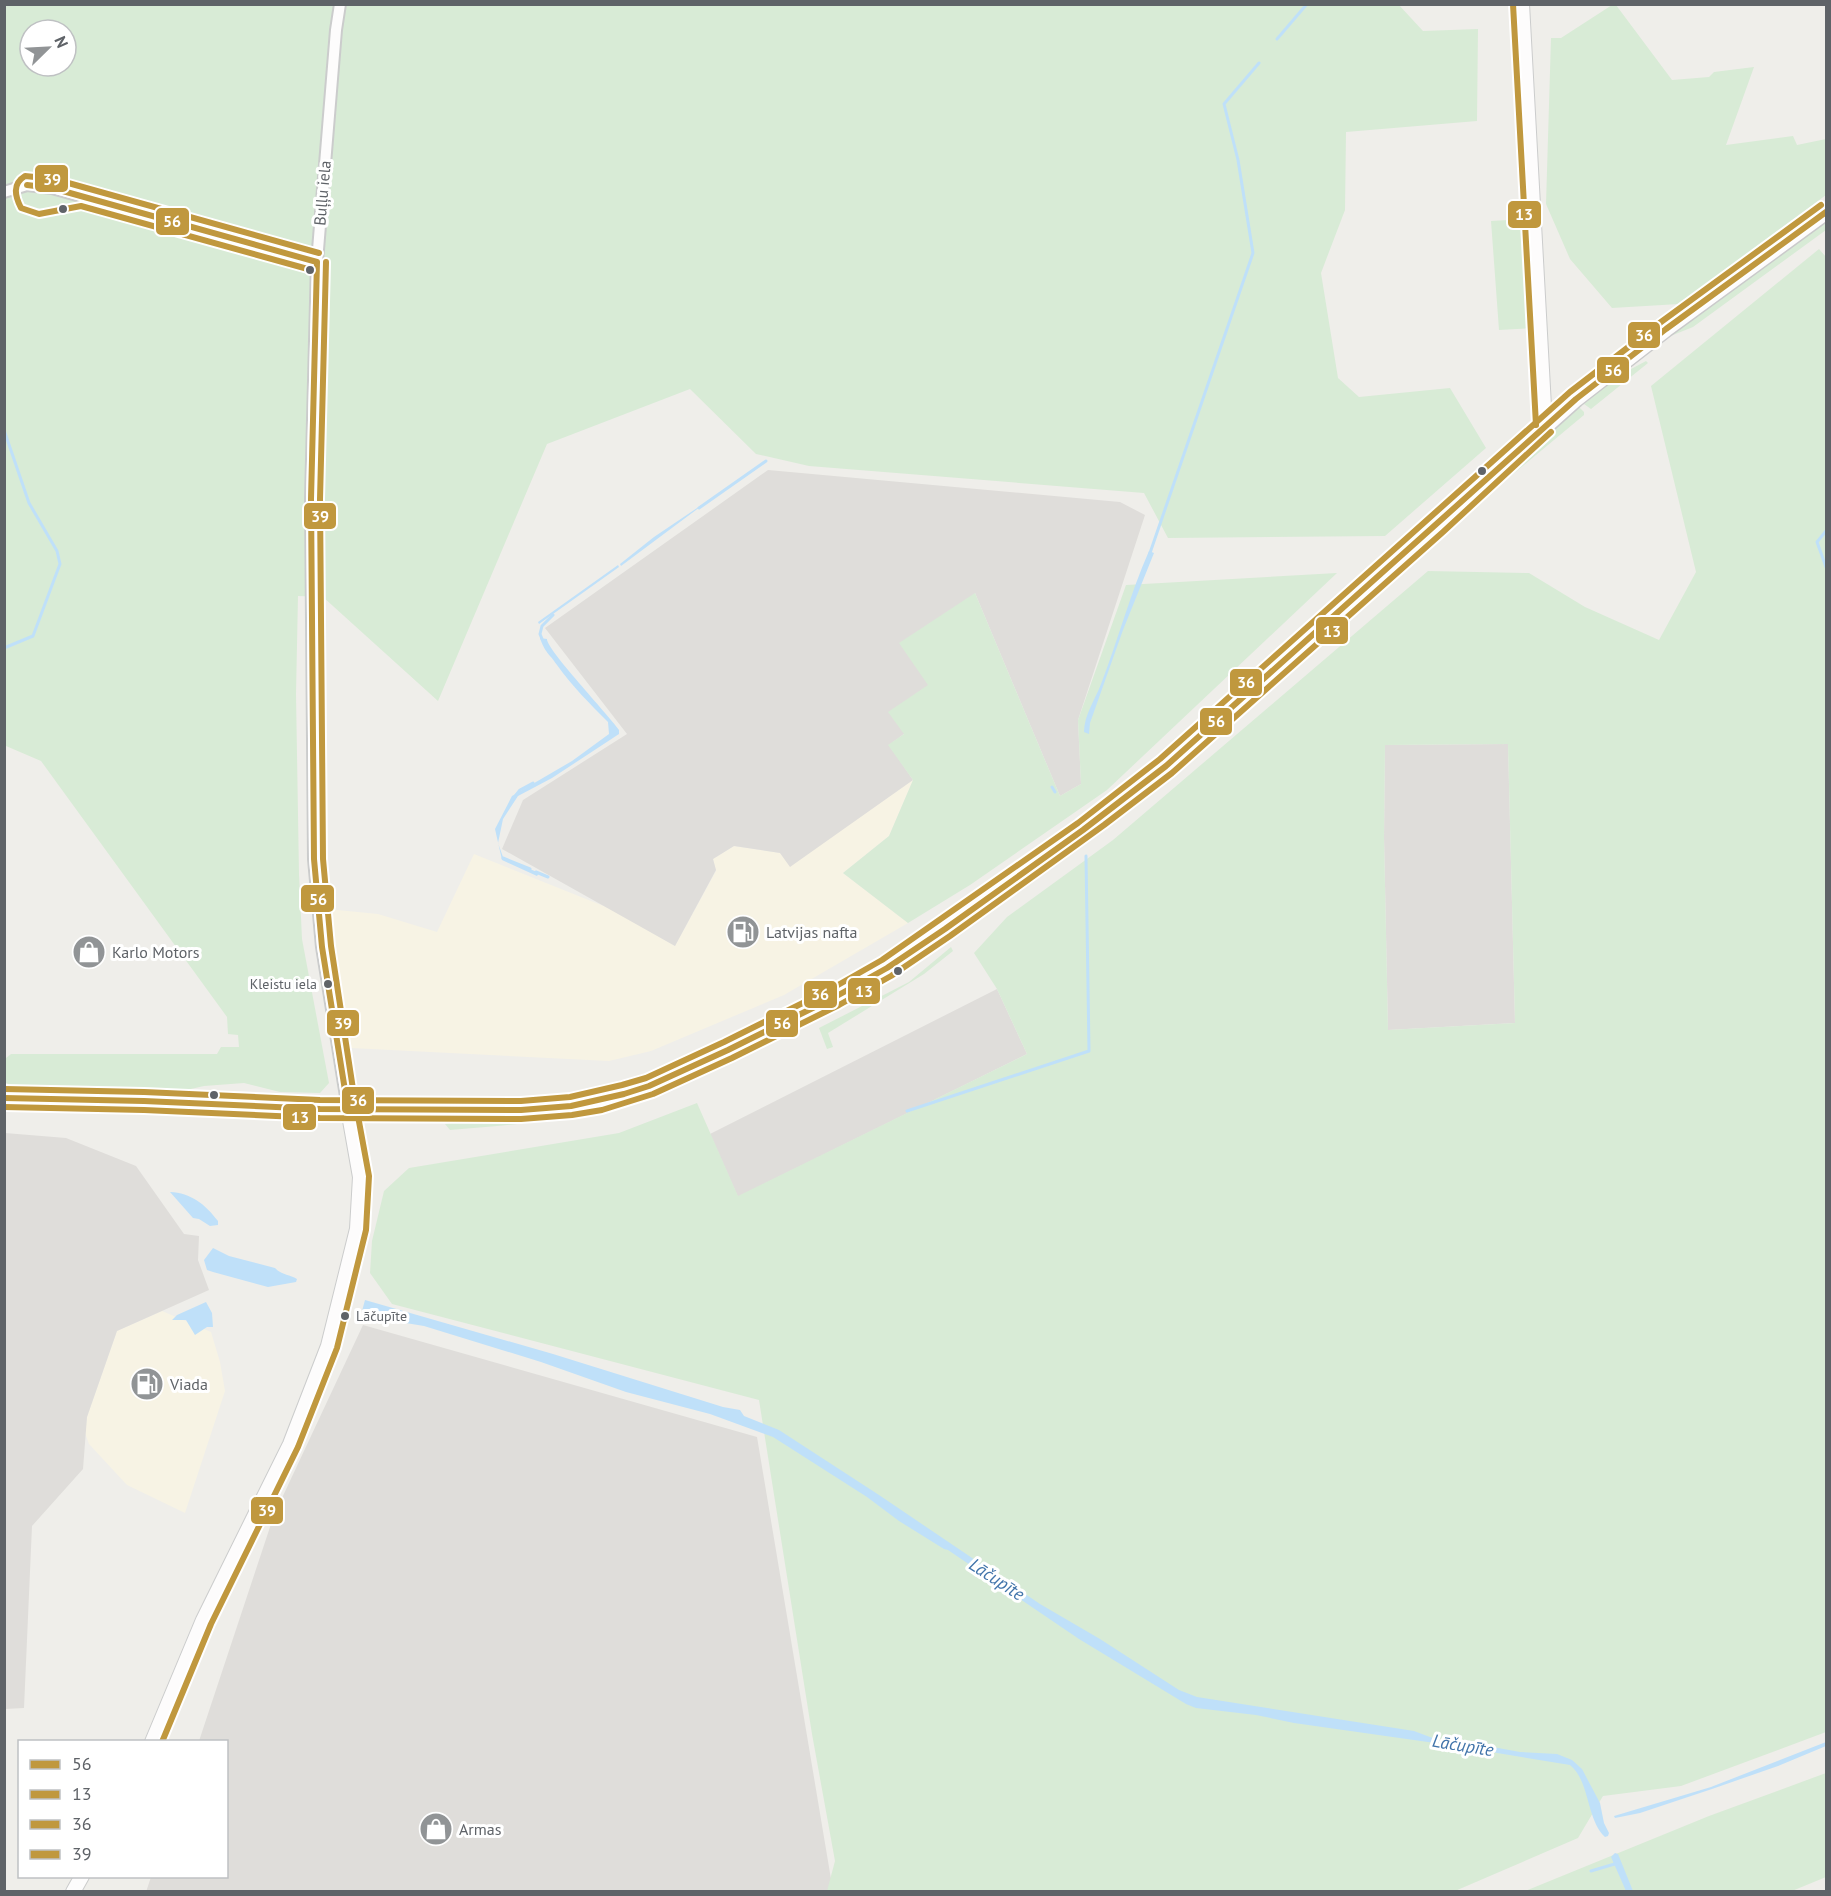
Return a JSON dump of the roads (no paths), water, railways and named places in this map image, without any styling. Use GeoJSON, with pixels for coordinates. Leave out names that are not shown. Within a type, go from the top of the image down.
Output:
{"type":"FeatureCollection","features":[{"type":"Feature","properties":{"kind":"main road"},"geometry":{"type":"LineString","coordinates":[[4,1098],[348,1109],[521,1110],[600,1101],[648,1086],[728,1050],[834,998],[887,968],[1083,830],[1166,766],[1437,525],[1545,425],[1641,347],[1827,212]]}},
{"type":"Feature","properties":{"kind":"street","name":"Buļļu iela"},"geometry":{"type":"LineString","coordinates":[[153,1740],[203,1620],[290,1444],[328,1346],[357,1229],[360,1177],[322,947],[314,859],[311,499],[316,262],[340,4]]}},
{"type":"Feature","properties":{"kind":"street"},"geometry":{"type":"LineString","coordinates":[[1522,4],[1545,425]]}},
{"type":"Feature","properties":{"kind":"street"},"geometry":{"type":"LineString","coordinates":[[4,192],[27,185],[52,188],[316,262]]}},
{"type":"Feature","properties":{"kind":"street"},"geometry":{"type":"LineString","coordinates":[[73,1892],[81,1878]]}},
{"type":"Feature","properties":{"kind":"water"},"geometry":{"type":"Polygon","coordinates":[[[700,506],[621,566],[620,564],[654,537],[700,506]]]}},
{"type":"Feature","properties":{"kind":"water"},"geometry":{"type":"Polygon","coordinates":[[[1149,551],[1154,553],[1123,630],[1090,723],[1089,734],[1084,732],[1086,720],[1149,551]]]}},
{"type":"Feature","properties":{"kind":"water"},"geometry":{"type":"Polygon","coordinates":[[[618,565],[619,567],[539,624],[538,622],[618,565]]]}},
{"type":"Feature","properties":{"kind":"water"},"geometry":{"type":"Polygon","coordinates":[[[540,638],[547,639],[556,655],[619,730],[619,734],[552,778],[518,796],[503,819],[498,843],[495,829],[512,796],[572,761],[609,734],[608,722],[575,688],[545,650],[540,638]]]}},
{"type":"Feature","properties":{"kind":"water"},"geometry":{"type":"Polygon","coordinates":[[[498,844],[503,857],[539,873],[537,876],[502,860],[498,844]]]}},
{"type":"Feature","properties":{"kind":"water"},"geometry":{"type":"Polygon","coordinates":[[[170,1192],[197,1200],[213,1215],[218,1225],[210,1226],[193,1218],[170,1192]]]}},
{"type":"Feature","properties":{"kind":"water"},"geometry":{"type":"Polygon","coordinates":[[[213,1248],[229,1256],[275,1268],[297,1279],[296,1282],[268,1287],[207,1270],[204,1260],[213,1248]]]}},
{"type":"Feature","properties":{"kind":"water","name":"Lāčupīte"},"geometry":{"type":"Polygon","coordinates":[[[365,1300],[553,1354],[723,1407],[740,1410],[744,1416],[779,1430],[1040,1604],[1100,1639],[1179,1690],[1197,1697],[1414,1731],[1438,1740],[1460,1741],[1520,1752],[1557,1754],[1572,1760],[1582,1769],[1600,1803],[1608,1836],[1605,1837],[1594,1820],[1581,1780],[1570,1765],[1294,1723],[1256,1715],[1196,1708],[1079,1639],[948,1550],[899,1521],[867,1497],[773,1437],[710,1414],[626,1392],[541,1362],[424,1326],[363,1316],[365,1300]]]}},
{"type":"Feature","properties":{"kind":"water"},"geometry":{"type":"Polygon","coordinates":[[[206,1302],[212,1313],[213,1327],[207,1327],[195,1335],[186,1320],[172,1320],[177,1315],[206,1302]]]}},
{"type":"Feature","properties":{"kind":"water"},"geometry":{"type":"Polygon","coordinates":[[[1826,1742],[1826,1746],[1778,1766],[1640,1813],[1615,1818],[1614,1816],[1711,1787],[1826,1742]]]}},
{"type":"Feature","properties":{"kind":"water"},"geometry":{"type":"Polygon","coordinates":[[[1615,1853],[1618,1854],[1633,1891],[1626,1891],[1611,1857],[1615,1853]]]}},
{"type":"Feature","properties":{"kind":"waterway"},"geometry":{"type":"LineString","coordinates":[[1277,39],[1307,4]]}},
{"type":"Feature","properties":{"kind":"waterway"},"geometry":{"type":"LineString","coordinates":[[1150,553],[1253,253],[1238,160],[1224,104],[1259,63]]}},
{"type":"Feature","properties":{"kind":"waterway"},"geometry":{"type":"LineString","coordinates":[[4,430],[29,503],[57,551],[60,564],[33,636],[4,648]]}},
{"type":"Feature","properties":{"kind":"waterway"},"geometry":{"type":"LineString","coordinates":[[699,508],[766,461]]}},
{"type":"Feature","properties":{"kind":"waterway"},"geometry":{"type":"LineString","coordinates":[[1826,531],[1817,542],[1826,567]]}},
{"type":"Feature","properties":{"kind":"waterway"},"geometry":{"type":"LineString","coordinates":[[542,639],[540,634],[542,626],[553,615]]}},
{"type":"Feature","properties":{"kind":"waterway"},"geometry":{"type":"LineString","coordinates":[[516,795],[533,783]]}},
{"type":"Feature","properties":{"kind":"waterway"},"geometry":{"type":"LineString","coordinates":[[1052,787],[1055,792]]}},
{"type":"Feature","properties":{"kind":"waterway"},"geometry":{"type":"LineString","coordinates":[[907,1111],[1089,1051],[1086,856]]}},
{"type":"Feature","properties":{"kind":"waterway"},"geometry":{"type":"LineString","coordinates":[[503,858],[530,869]]}},
{"type":"Feature","properties":{"kind":"waterway"},"geometry":{"type":"LineString","coordinates":[[536,872],[548,877]]}},
{"type":"Feature","properties":{"kind":"waterway"},"geometry":{"type":"LineString","coordinates":[[1591,1871],[1618,1863]]}},
{"type":"Feature","properties":{"kind":"place","name":"Latvijas nafta"},"geometry":{"type":"Point","coordinates":[743,932]}},
{"type":"Feature","properties":{"kind":"place","name":"Karlo Motors"},"geometry":{"type":"Point","coordinates":[89,952]}},
{"type":"Feature","properties":{"kind":"place","name":"Kleistu iela"},"geometry":{"type":"Point","coordinates":[328,984]}},
{"type":"Feature","properties":{"kind":"place","name":"Lāčupīte"},"geometry":{"type":"Point","coordinates":[345,1316]}},
{"type":"Feature","properties":{"kind":"place","name":"Viada"},"geometry":{"type":"Point","coordinates":[147,1384]}},
{"type":"Feature","properties":{"kind":"place","name":"Armas"},"geometry":{"type":"Point","coordinates":[436,1829]}}]}
